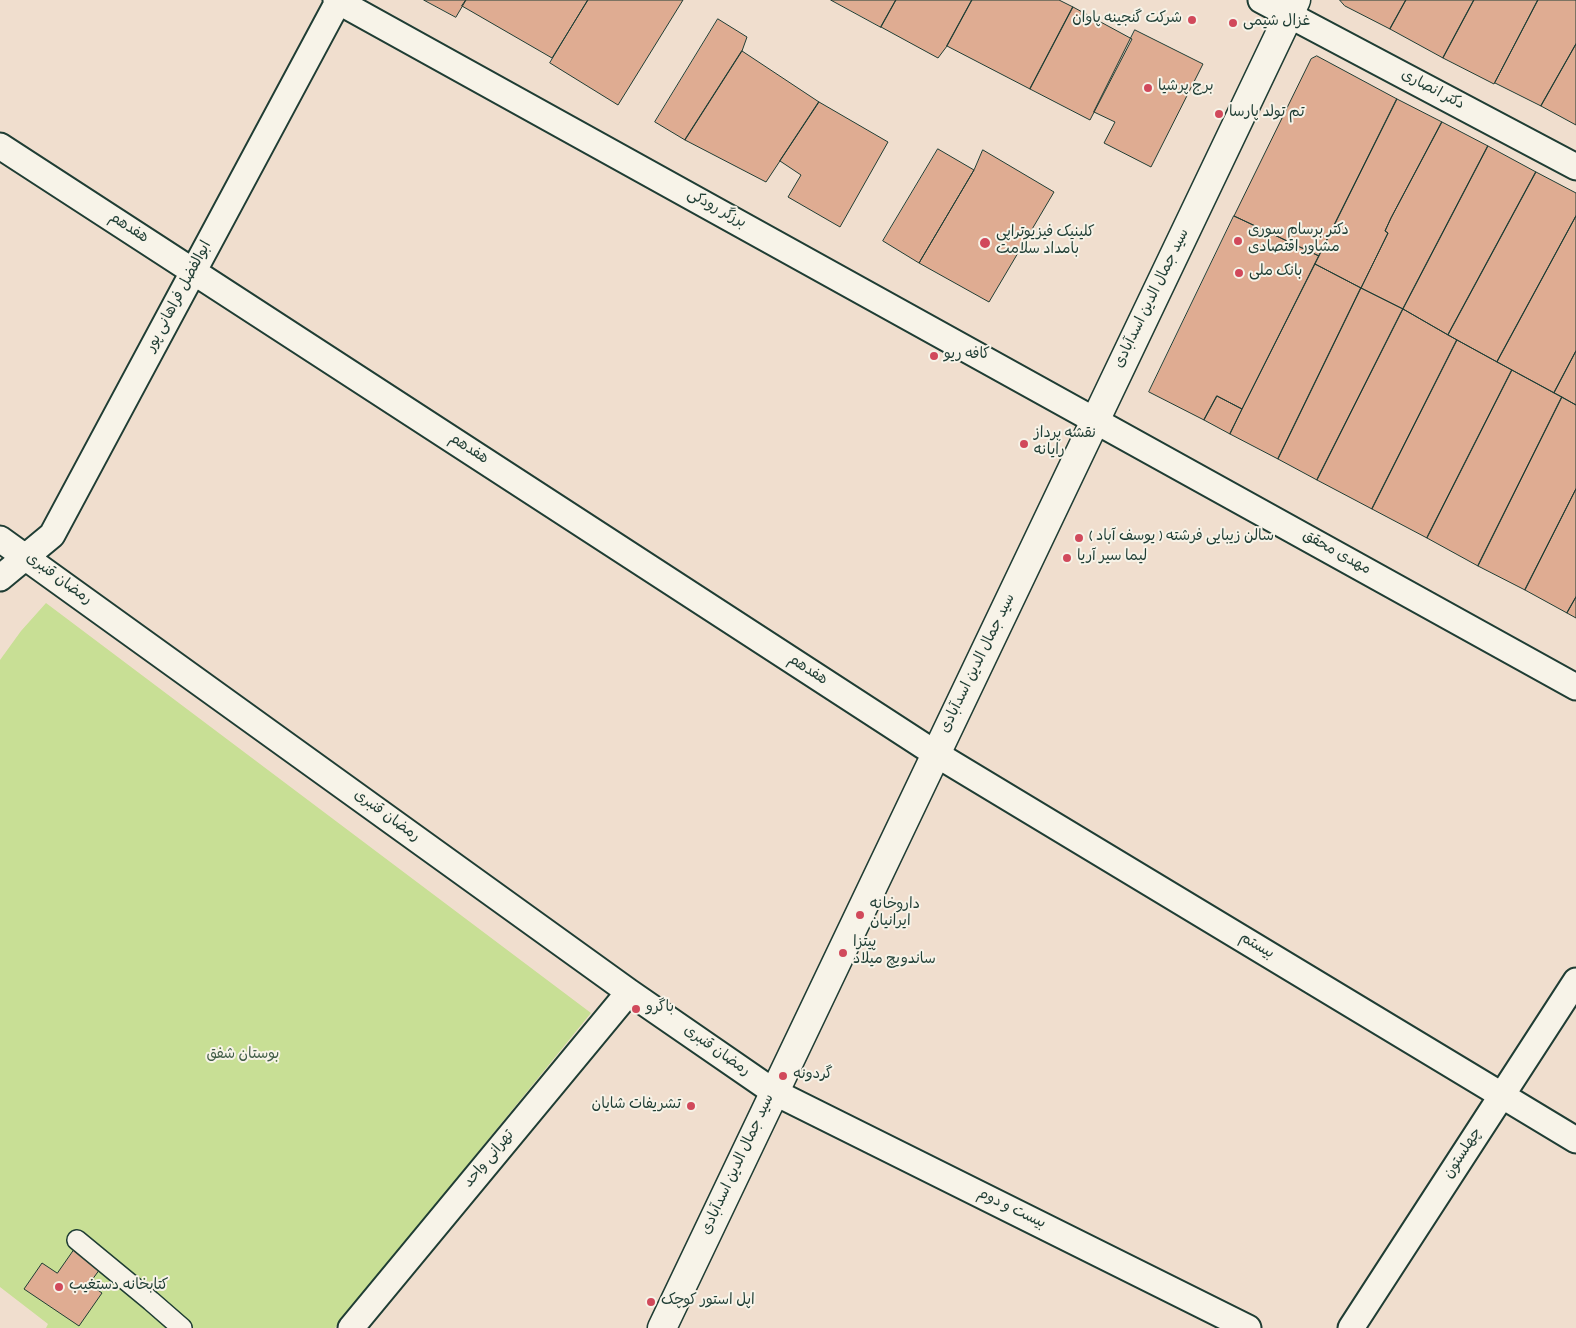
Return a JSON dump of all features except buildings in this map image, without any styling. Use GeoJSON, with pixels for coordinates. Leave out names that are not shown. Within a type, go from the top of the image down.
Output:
{"type":"FeatureCollection","features":[{"type":"Feature","properties":{"kind":"main road","name":"سید جمال الدین اسدآبادی"},"geometry":{"type":"LineString","coordinates":[[662,1328],[1292,7]]}},
{"type":"Feature","properties":{"kind":"street","name":"ابوالفضل فراهانی پور"},"geometry":{"type":"LineString","coordinates":[[0,578],[52,535],[338,0]]}},
{"type":"Feature","properties":{"kind":"street","name":"برزگر رودکی"},"geometry":{"type":"LineString","coordinates":[[338,0],[1095,420]]}},
{"type":"Feature","properties":{"kind":"street","name":"دکتر انصاری"},"geometry":{"type":"LineString","coordinates":[[1261,0],[1292,7],[1576,167]]}},
{"type":"Feature","properties":{"kind":"street","name":"هفدهم"},"geometry":{"type":"LineString","coordinates":[[0,146],[936,754]]}},
{"type":"Feature","properties":{"kind":"street","name":"مهدی محقق"},"geometry":{"type":"LineString","coordinates":[[1095,420],[1576,687]]}},
{"type":"Feature","properties":{"kind":"street","name":"رمضان قنبری"},"geometry":{"type":"LineString","coordinates":[[0,539],[629,992],[774,1092]]}},
{"type":"Feature","properties":{"kind":"street","name":"بیستم"},"geometry":{"type":"LineString","coordinates":[[936,754],[1576,1140]]}},
{"type":"Feature","properties":{"kind":"street","name":"چهلستون"},"geometry":{"type":"LineString","coordinates":[[1351,1328],[1576,981]]}},
{"type":"Feature","properties":{"kind":"street","name":"تهرانی واحد"},"geometry":{"type":"LineString","coordinates":[[350,1328],[629,992]]}},
{"type":"Feature","properties":{"kind":"street","name":"بیست و دوم"},"geometry":{"type":"LineString","coordinates":[[774,1092],[1248,1328]]}},
{"type":"Feature","properties":{"kind":"street"},"geometry":{"type":"LineString","coordinates":[[77,1240],[182,1328]]}},
{"type":"Feature","properties":{"kind":"green space","name":"بوستان شفق"},"geometry":{"type":"Polygon","coordinates":[[[46,603],[591,1013],[335,1328],[46,1328],[48,1324],[0,1287],[0,660],[21,631],[46,603]]]}},
{"type":"Feature","properties":{"kind":"place","name":"شرکت گنجینه پاوان"},"geometry":{"type":"Point","coordinates":[1192,20]}},
{"type":"Feature","properties":{"kind":"place","name":"غزال شیمی"},"geometry":{"type":"Point","coordinates":[1233,23]}},
{"type":"Feature","properties":{"kind":"place","name":"برج پرشیا"},"geometry":{"type":"Point","coordinates":[1148,88]}},
{"type":"Feature","properties":{"kind":"place","name":"تم تولد پارسا"},"geometry":{"type":"Point","coordinates":[1219,114]}},
{"type":"Feature","properties":{"kind":"place","name":"دکتر برسام سوری مشاور اقتصادی"},"geometry":{"type":"Point","coordinates":[1238,241]}},
{"type":"Feature","properties":{"kind":"place","name":"کلینیک فیزیوتراپی بامداد سلامت"},"geometry":{"type":"Point","coordinates":[985,243]}},
{"type":"Feature","properties":{"kind":"place","name":"بانک ملی"},"geometry":{"type":"Point","coordinates":[1239,273]}},
{"type":"Feature","properties":{"kind":"place","name":"کافه ریو"},"geometry":{"type":"Point","coordinates":[934,356]}},
{"type":"Feature","properties":{"kind":"place","name":"نقشه پرداز رایانه"},"geometry":{"type":"Point","coordinates":[1024,444]}},
{"type":"Feature","properties":{"kind":"place","name":"سالن زیبایی فرشته ( یوسف آباد )"},"geometry":{"type":"Point","coordinates":[1079,538]}},
{"type":"Feature","properties":{"kind":"place","name":"لیما سیر آریا"},"geometry":{"type":"Point","coordinates":[1067,558]}},
{"type":"Feature","properties":{"kind":"place","name":"داروخانه ایرانیان"},"geometry":{"type":"Point","coordinates":[860,915]}},
{"type":"Feature","properties":{"kind":"place","name":"پیتزا ساندویچ میلاد"},"geometry":{"type":"Point","coordinates":[843,953]}},
{"type":"Feature","properties":{"kind":"place","name":"باگرو"},"geometry":{"type":"Point","coordinates":[636,1009]}},
{"type":"Feature","properties":{"kind":"place","name":"گردونه"},"geometry":{"type":"Point","coordinates":[783,1076]}},
{"type":"Feature","properties":{"kind":"place","name":"تشریفات شایان"},"geometry":{"type":"Point","coordinates":[691,1106]}},
{"type":"Feature","properties":{"kind":"place","name":"کتابخانه دستغیب"},"geometry":{"type":"Point","coordinates":[59,1287]}},
{"type":"Feature","properties":{"kind":"place","name":"اپل استور کوچک"},"geometry":{"type":"Point","coordinates":[651,1302]}}]}
